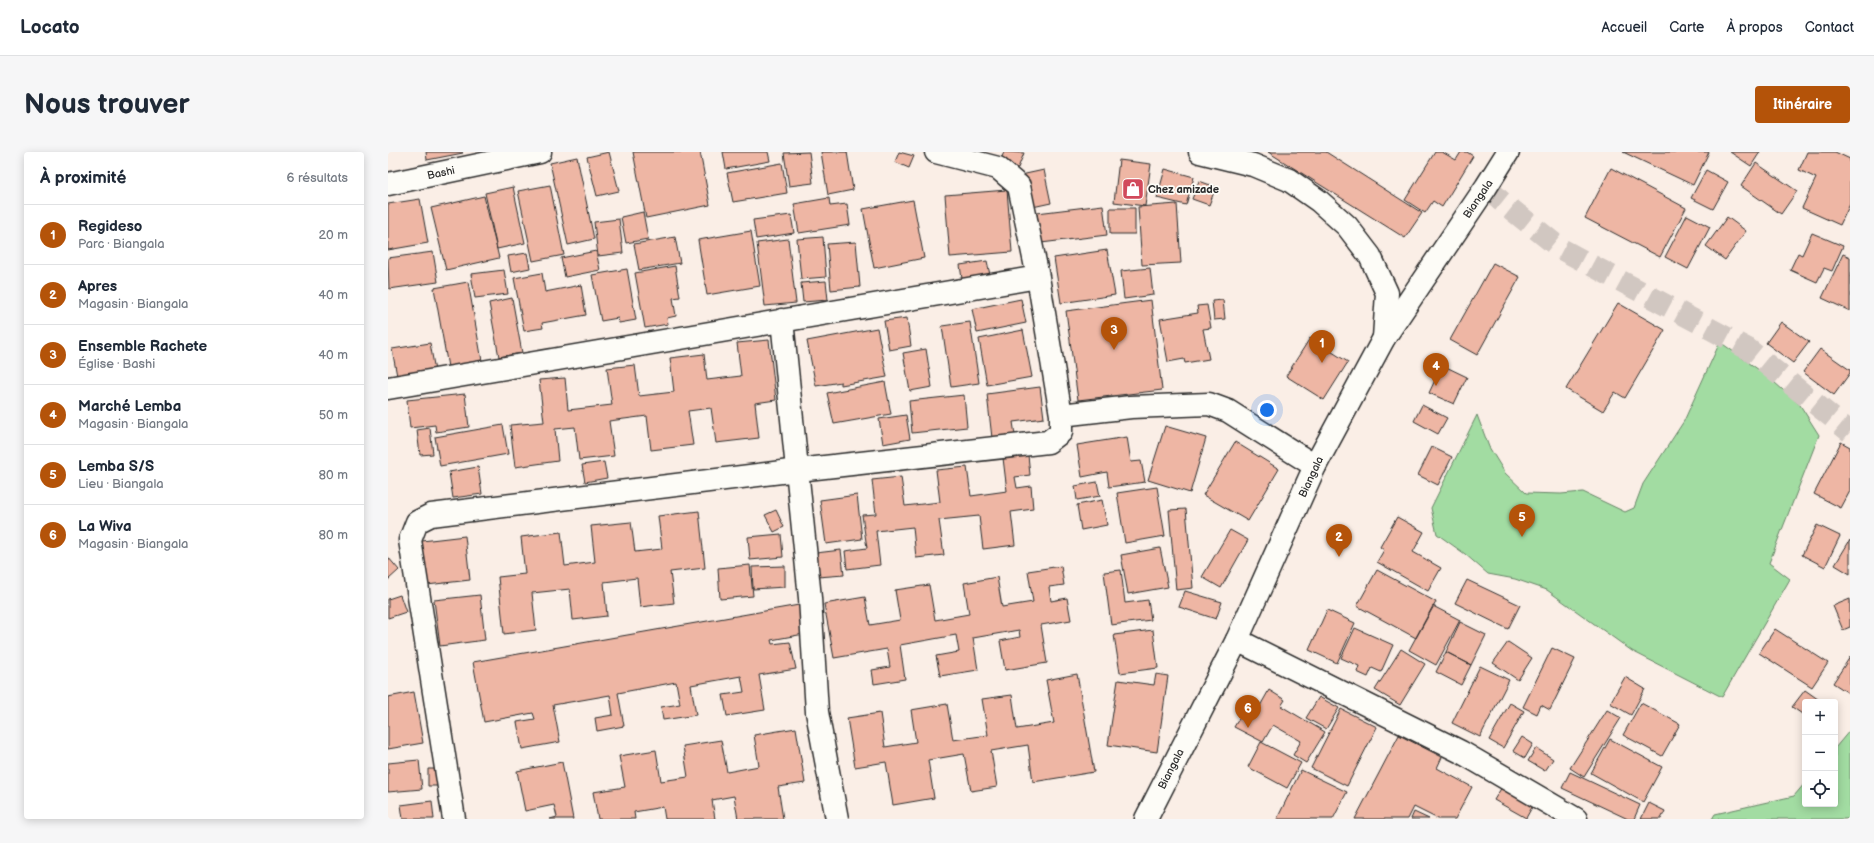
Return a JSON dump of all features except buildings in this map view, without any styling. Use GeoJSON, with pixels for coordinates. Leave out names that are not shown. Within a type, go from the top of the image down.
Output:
{"type":"FeatureCollection","features":[{"type":"Feature","properties":{"kind":"main road","name":"Bashi"},"geometry":{"type":"LineString","coordinates":[[388,184],[540,152]]}},
{"type":"Feature","properties":{"kind":"main road"},"geometry":{"type":"LineString","coordinates":[[454,819],[410,540],[418,522],[431,515],[798,470],[1048,442],[1061,432],[1061,415],[1038,277],[1019,186],[998,168],[936,152]]}},
{"type":"Feature","properties":{"kind":"main road"},"geometry":{"type":"LineString","coordinates":[[1200,152],[1253,165],[1289,180],[1319,201],[1347,226],[1370,256],[1387,293],[1384,338]]}},
{"type":"Feature","properties":{"kind":"main road","name":"Biangala"},"geometry":{"type":"LineString","coordinates":[[1146,819],[1238,640],[1315,466],[1384,338],[1508,152]]}},
{"type":"Feature","properties":{"kind":"main road"},"geometry":{"type":"LineString","coordinates":[[388,388],[1038,277]]}},
{"type":"Feature","properties":{"kind":"main road"},"geometry":{"type":"LineString","coordinates":[[782,320],[810,598],[817,712],[837,819]]}},
{"type":"Feature","properties":{"kind":"main road"},"geometry":{"type":"LineString","coordinates":[[1061,415],[1131,407],[1209,404],[1228,411],[1315,466]]}},
{"type":"Feature","properties":{"kind":"main road"},"geometry":{"type":"LineString","coordinates":[[1238,640],[1461,752],[1576,819]]}},
{"type":"Feature","properties":{"kind":"green space"},"geometry":{"type":"Polygon","coordinates":[[[1720,342],[1766,375],[1800,405],[1819,435],[1769,563],[1790,579],[1722,697],[1632,651],[1547,590],[1515,579],[1488,574],[1465,554],[1437,534],[1431,508],[1477,415],[1489,447],[1505,473],[1526,493],[1561,494],[1583,492],[1625,512],[1634,508],[1643,484],[1684,421],[1720,342]]]}},
{"type":"Feature","properties":{"kind":"green space"},"geometry":{"type":"Polygon","coordinates":[[[1850,730],[1850,819],[1712,819],[1715,814],[1794,796],[1802,787],[1802,807],[1838,807],[1838,744],[1850,730]]]}},
{"type":"Feature","properties":{"kind":"tunnel"},"geometry":{"type":"LineString","coordinates":[[1486,187],[1501,201],[1561,249],[1748,349],[1850,432]]}},
{"type":"Feature","properties":{"kind":"place","name":"Chez amizade"},"geometry":{"type":"Point","coordinates":[1133,189]}},
{"type":"Feature","properties":{"kind":"place","name":"Ensemble Rachete"},"geometry":{"type":"Point","coordinates":[1114,350]}},
{"type":"Feature","properties":{"kind":"place","name":"Regideso"},"geometry":{"type":"Point","coordinates":[1322,363]}},
{"type":"Feature","properties":{"kind":"place","name":"Marché Lemba"},"geometry":{"type":"Point","coordinates":[1436,386]}},
{"type":"Feature","properties":{"kind":"place","name":"Lemba S/S"},"geometry":{"type":"Point","coordinates":[1522,537]}},
{"type":"Feature","properties":{"kind":"place","name":"Apres"},"geometry":{"type":"Point","coordinates":[1339,557]}},
{"type":"Feature","properties":{"kind":"place","name":"La Wiva"},"geometry":{"type":"Point","coordinates":[1248,728]}}]}
